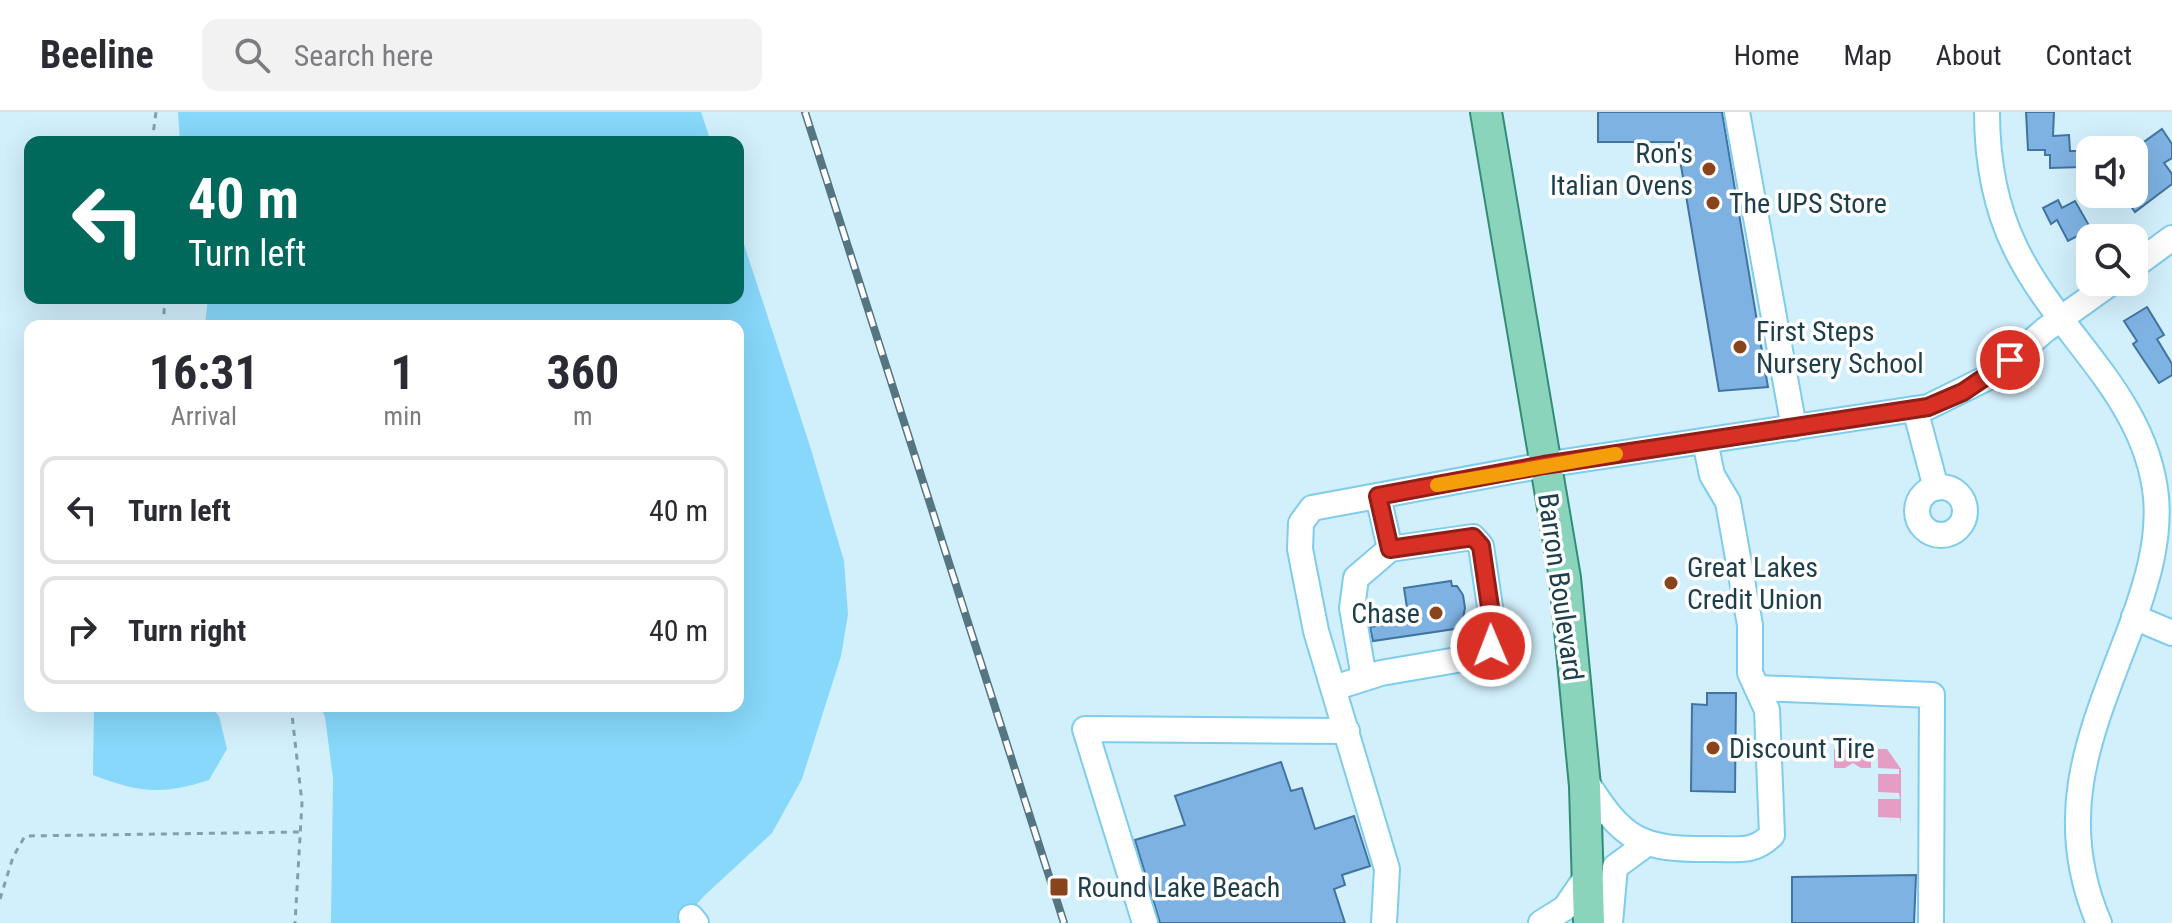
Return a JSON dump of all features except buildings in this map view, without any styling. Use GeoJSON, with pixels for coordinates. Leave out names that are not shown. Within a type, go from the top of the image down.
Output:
{"type":"FeatureCollection","features":[{"type":"Feature","properties":{"kind":"main road","name":"Barron Boulevard"},"geometry":{"type":"LineString","coordinates":[[1486,112],[1565,578],[1584,778],[1589,923]]}},
{"type":"Feature","properties":{"kind":"street"},"geometry":{"type":"LineString","coordinates":[[1737,112],[1794,428]]}},
{"type":"Feature","properties":{"kind":"street"},"geometry":{"type":"LineString","coordinates":[[1987,112],[1989,159],[2015,247],[2061,318],[2127,406],[2151,462],[2156,500],[2155,536],[2134,617],[2082,760],[2077,804],[2078,854],[2099,923]]}},
{"type":"Feature","properties":{"kind":"street"},"geometry":{"type":"LineString","coordinates":[[2148,256],[2172,238]]}},
{"type":"Feature","properties":{"kind":"street"},"geometry":{"type":"LineString","coordinates":[[1384,923],[1387,869],[1316,631],[1300,549],[1301,523],[1312,508],[1544,465],[1936,404],[1993,375],[2092,296]]}},
{"type":"Feature","properties":{"kind":"street"},"geometry":{"type":"LineString","coordinates":[[1915,409],[1936,488]]}},
{"type":"Feature","properties":{"kind":"street"},"geometry":{"type":"LineString","coordinates":[[1584,778],[1610,820],[1645,845],[1679,850],[1757,849],[1772,835],[1767,710],[1750,673],[1750,625],[1728,502],[1712,475],[1705,441]]}},
{"type":"Feature","properties":{"kind":"street"},"geometry":{"type":"LineString","coordinates":[[1378,496],[1390,549]]}},
{"type":"Feature","properties":{"kind":"street"},"geometry":{"type":"LineString","coordinates":[[1334,688],[1364,678],[1480,656],[1491,646],[1494,634],[1481,546],[1473,537],[1390,549],[1356,578],[1352,608],[1364,678]]}},
{"type":"Feature","properties":{"kind":"street"},"geometry":{"type":"LineString","coordinates":[[2134,617],[2172,633]]}},
{"type":"Feature","properties":{"kind":"street"},"geometry":{"type":"LineString","coordinates":[[1757,688],[1932,695],[1931,923]]}},
{"type":"Feature","properties":{"kind":"street"},"geometry":{"type":"LineString","coordinates":[[1145,923],[1085,729],[1347,731]]}},
{"type":"Feature","properties":{"kind":"street"},"geometry":{"type":"LineString","coordinates":[[1610,923],[1615,867],[1645,845]]}},
{"type":"Feature","properties":{"kind":"street"},"geometry":{"type":"LineString","coordinates":[[1541,923],[1565,908],[1589,873]]}},
{"type":"Feature","properties":{"kind":"path"},"geometry":{"type":"LineString","coordinates":[[153,136],[156,112]]}},
{"type":"Feature","properties":{"kind":"path"},"geometry":{"type":"LineString","coordinates":[[292,712],[302,803],[295,923]]}},
{"type":"Feature","properties":{"kind":"path"},"geometry":{"type":"LineString","coordinates":[[0,899],[13,857],[25,836],[300,832]]}},
{"type":"Feature","properties":{"kind":"shaded area"},"geometry":{"type":"Polygon","coordinates":[[[1834,749],[1871,749],[1871,768],[1861,768],[1853,763],[1845,768],[1834,768],[1834,749]]]}},
{"type":"Feature","properties":{"kind":"shaded area"},"geometry":{"type":"Polygon","coordinates":[[[1878,749],[1887,749],[1901,769],[1901,824],[1900,818],[1878,817],[1878,799],[1900,799],[1899,793],[1878,792],[1878,774],[1899,774],[1899,769],[1878,768],[1878,749]]]}},
{"type":"Feature","properties":{"kind":"water"},"geometry":{"type":"Polygon","coordinates":[[[178,112],[701,112],[709,136],[180,136],[178,112]]]}},
{"type":"Feature","properties":{"kind":"water"},"geometry":{"type":"Polygon","coordinates":[[[744,244],[844,561],[848,614],[841,656],[802,779],[772,833],[705,895],[680,923],[331,923],[333,778],[323,712],[744,712],[744,320],[206,320],[207,304],[744,304],[744,244]]]}},
{"type":"Feature","properties":{"kind":"water"},"geometry":{"type":"Polygon","coordinates":[[[94,712],[215,712],[219,716],[227,749],[209,780],[178,788],[151,790],[93,775],[94,712]]]}},
{"type":"Feature","properties":{"kind":"railway"},"geometry":{"type":"LineString","coordinates":[[805,112],[1064,923]]}},
{"type":"Feature","properties":{"kind":"slow traffic"},"geometry":{"type":"LineString","coordinates":[[1437,485],[1616,454]]}},
{"type":"Feature","properties":{"kind":"place","name":"Ron's Italian Ovens"},"geometry":{"type":"Point","coordinates":[1709,169]}},
{"type":"Feature","properties":{"kind":"place","name":"The UPS Store"},"geometry":{"type":"Point","coordinates":[1713,203]}},
{"type":"Feature","properties":{"kind":"place","name":"First Steps Nursery School"},"geometry":{"type":"Point","coordinates":[1740,347]}},
{"type":"Feature","properties":{"kind":"place","name":"Great Lakes Credit Union"},"geometry":{"type":"Point","coordinates":[1671,583]}},
{"type":"Feature","properties":{"kind":"place","name":"Chase"},"geometry":{"type":"Point","coordinates":[1436,613]}},
{"type":"Feature","properties":{"kind":"place","name":"Discount Tire"},"geometry":{"type":"Point","coordinates":[1713,748]}},
{"type":"Feature","properties":{"kind":"place","name":"Round Lake Beach"},"geometry":{"type":"Point","coordinates":[1059,887]}},
{"type":"Feature","properties":{"kind":"route"},"geometry":{"type":"LineString","coordinates":[[1491,646],[1494,634],[1481,546],[1473,537],[1390,549],[1378,496],[1544,465],[1928,407],[1993,375],[2010,360]]}}]}
